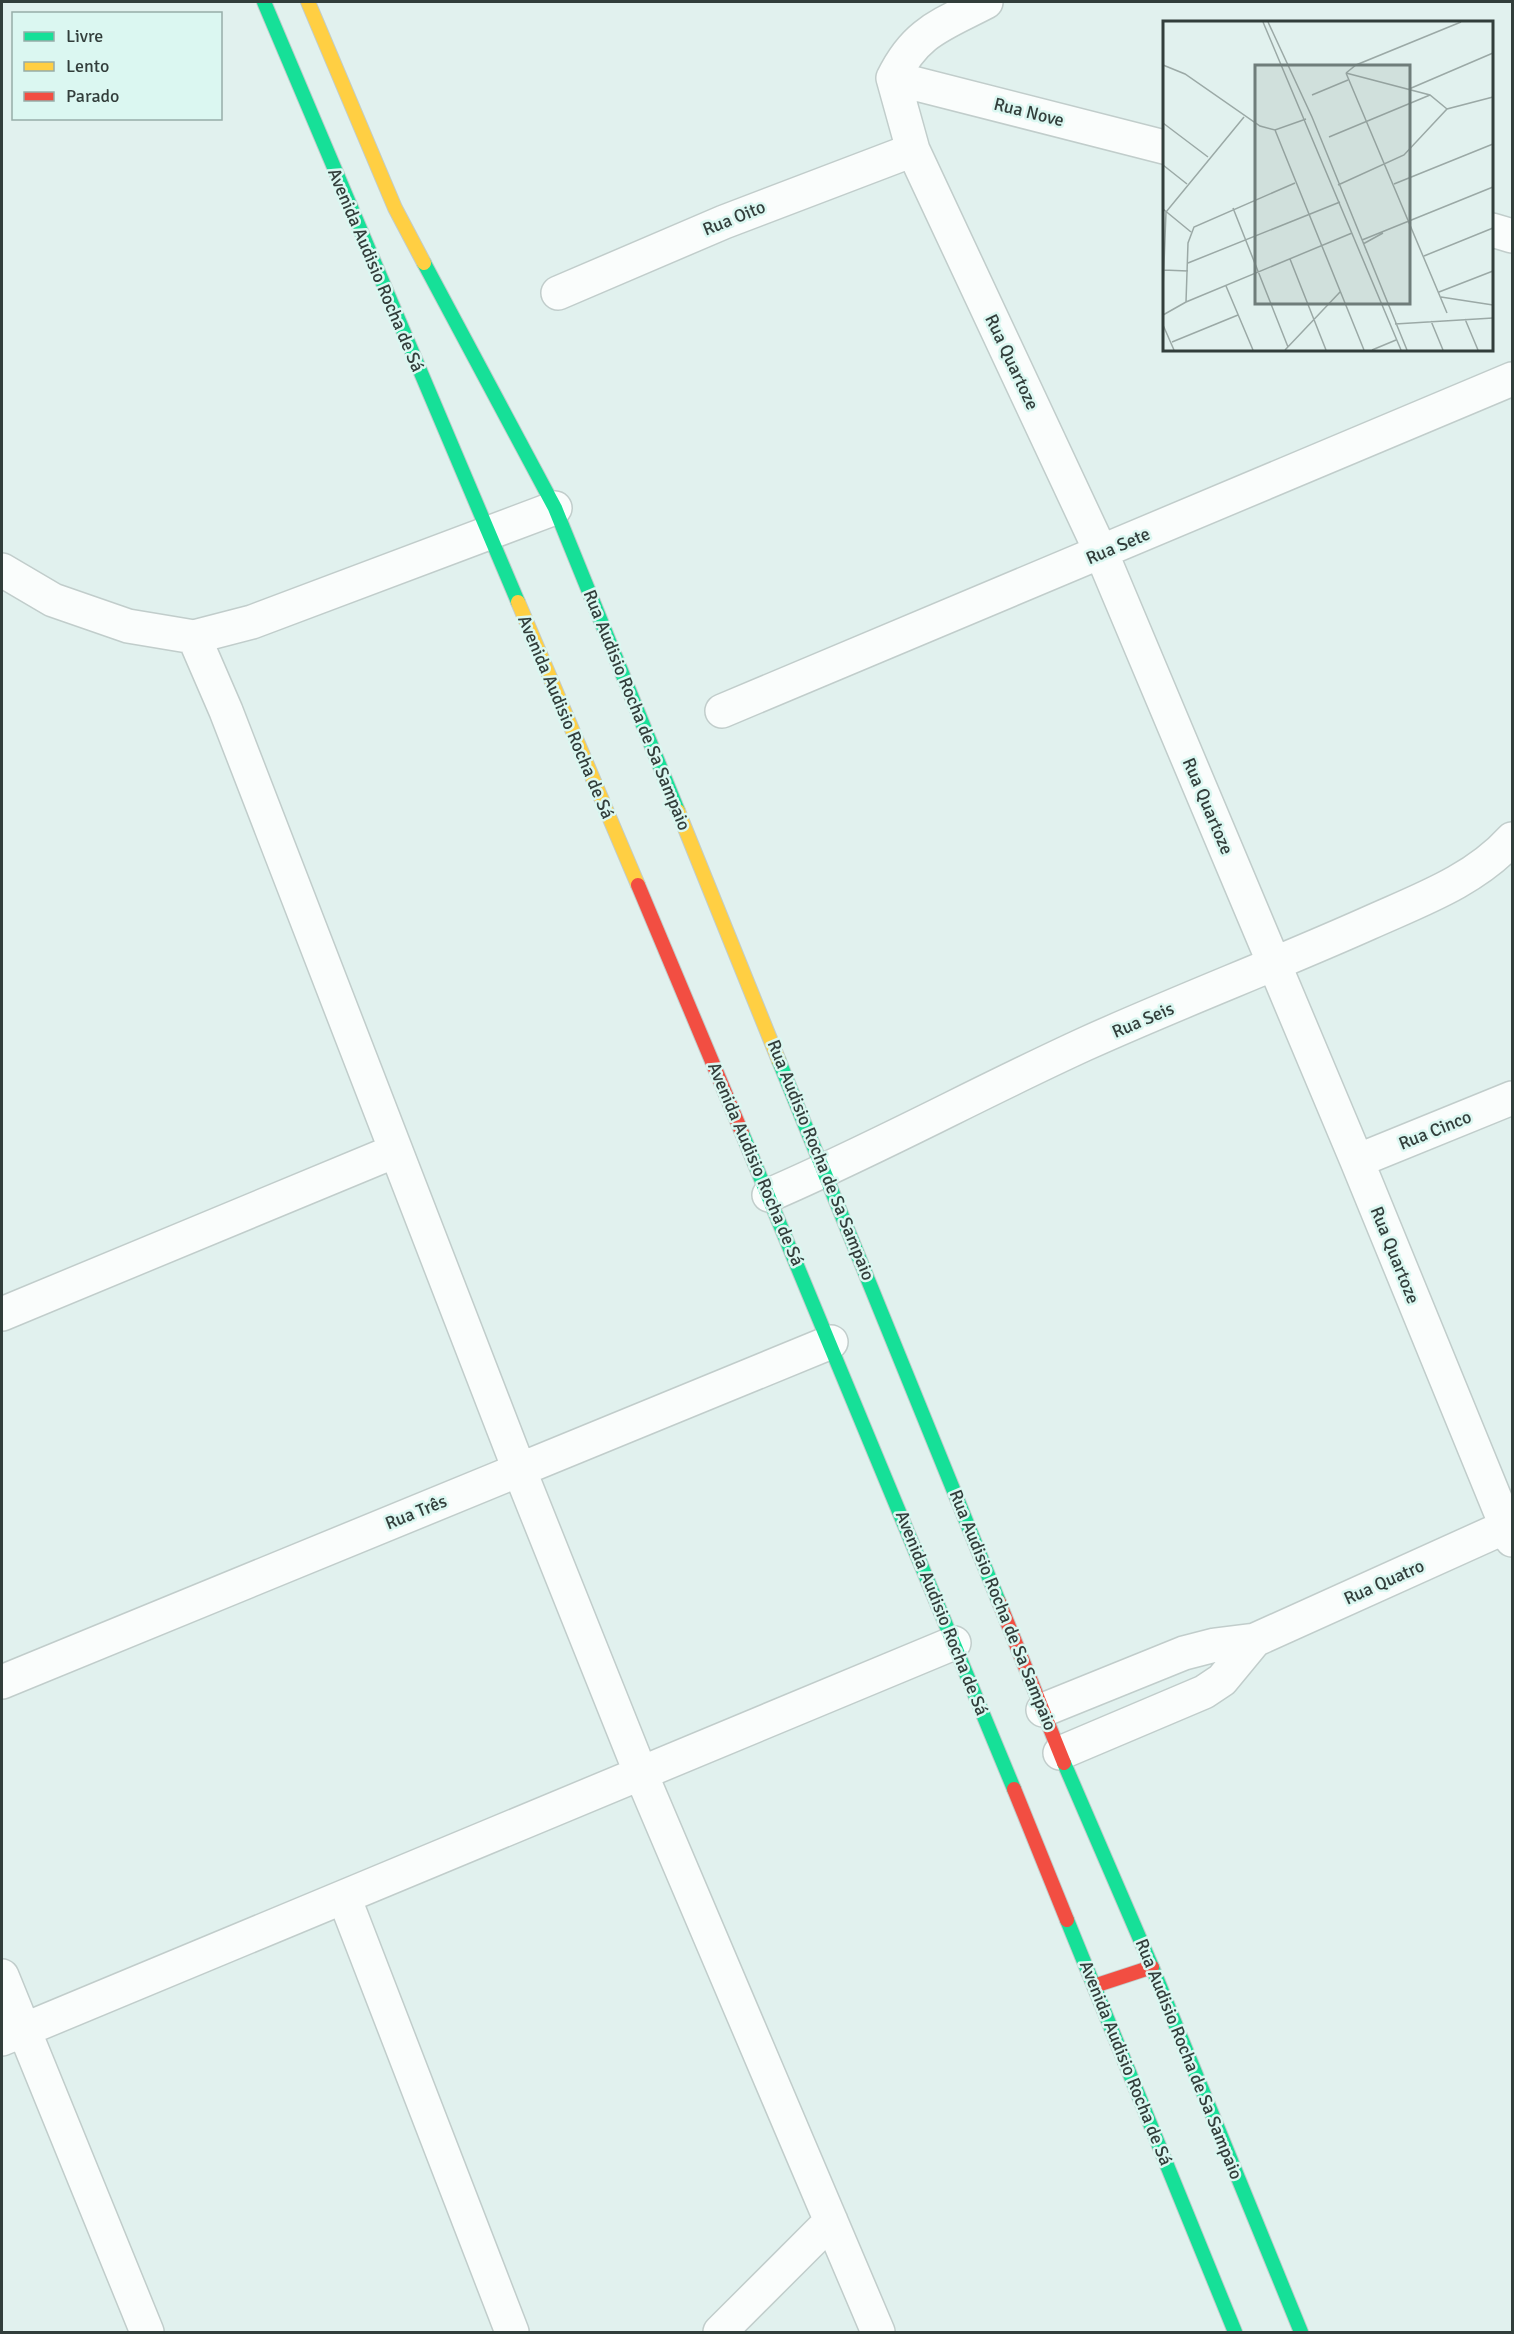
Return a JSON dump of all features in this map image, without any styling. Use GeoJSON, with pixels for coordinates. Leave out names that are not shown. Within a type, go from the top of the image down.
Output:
{"type":"FeatureCollection","features":[{"type":"Feature","properties":{"kind":"street","name":"Avenida Audisio Rocha de Sá"},"geometry":{"type":"LineString","coordinates":[[264,2],[831,1342],[1235,2332]]}},
{"type":"Feature","properties":{"kind":"street","name":"Rua Audisio Rocha de Sa Sampaio"},"geometry":{"type":"LineString","coordinates":[[308,2],[395,208],[555,508],[826,1171],[1060,1753],[1152,1967],[1301,2332]]}},
{"type":"Feature","properties":{"kind":"street"},"geometry":{"type":"LineString","coordinates":[[893,78],[905,54],[920,38],[986,2]]}},
{"type":"Feature","properties":{"kind":"street","name":"Rua Nove"},"geometry":{"type":"LineString","coordinates":[[893,78],[1163,147]]}},
{"type":"Feature","properties":{"kind":"street","name":"Rua Quartoze"},"geometry":{"type":"LineString","coordinates":[[893,78],[913,150],[1101,552],[1511,1530]]}},
{"type":"Feature","properties":{"kind":"street","name":"Rua Oito"},"geometry":{"type":"LineString","coordinates":[[558,293],[724,222],[913,150]]}},
{"type":"Feature","properties":{"kind":"street","name":"Rua Sete"},"geometry":{"type":"LineString","coordinates":[[722,711],[1512,379]]}},
{"type":"Feature","properties":{"kind":"street"},"geometry":{"type":"LineString","coordinates":[[2,570],[64,603],[128,626],[194,637],[252,622],[555,508]]}},
{"type":"Feature","properties":{"kind":"street"},"geometry":{"type":"LineString","coordinates":[[194,637],[226,711],[519,1469],[641,1774],[878,2332]]}},
{"type":"Feature","properties":{"kind":"street","name":"Rua Seis"},"geometry":{"type":"LineString","coordinates":[[769,1195],[826,1171],[1085,1044],[1275,965],[1458,882],[1499,854],[1512,839]]}},
{"type":"Feature","properties":{"kind":"street","name":"Rua Cinco"},"geometry":{"type":"LineString","coordinates":[[1357,1161],[1512,1098]]}},
{"type":"Feature","properties":{"kind":"street"},"geometry":{"type":"LineString","coordinates":[[2,1314],[395,1151]]}},
{"type":"Feature","properties":{"kind":"street","name":"Rua Três"},"geometry":{"type":"LineString","coordinates":[[2,1682],[831,1342]]}},
{"type":"Feature","properties":{"kind":"street","name":"Rua Quatro"},"geometry":{"type":"LineString","coordinates":[[1043,1710],[1184,1653],[1215,1645],[1255,1640],[1511,1530]]}},
{"type":"Feature","properties":{"kind":"street","name":"Rua Quatro"},"geometry":{"type":"LineString","coordinates":[[1060,1753],[1204,1692],[1222,1680],[1255,1640]]}},
{"type":"Feature","properties":{"kind":"street"},"geometry":{"type":"LineString","coordinates":[[12,2035],[954,1643]]}},
{"type":"Feature","properties":{"kind":"street"},"geometry":{"type":"LineString","coordinates":[[344,1897],[512,2332]]}},
{"type":"Feature","properties":{"kind":"street"},"geometry":{"type":"LineString","coordinates":[[1094,1986],[1152,1967]]}},
{"type":"Feature","properties":{"kind":"street"},"geometry":{"type":"LineString","coordinates":[[2,1977],[12,2035],[147,2332]]}},
{"type":"Feature","properties":{"kind":"street"},"geometry":{"type":"LineString","coordinates":[[720,2332],[831,2221]]}},
{"type":"Feature","properties":{"kind":"traffic: fast"},"geometry":{"type":"LineString","coordinates":[[264,2],[518,602]]}},
{"type":"Feature","properties":{"kind":"traffic: fast"},"geometry":{"type":"LineString","coordinates":[[424,263],[555,508],[678,811]]}},
{"type":"Feature","properties":{"kind":"traffic: fast"},"geometry":{"type":"LineString","coordinates":[[779,1061],[999,1602]]}},
{"type":"Feature","properties":{"kind":"traffic: fast"},"geometry":{"type":"LineString","coordinates":[[742,1133],[1014,1789]]}},
{"type":"Feature","properties":{"kind":"traffic: fast"},"geometry":{"type":"LineString","coordinates":[[1064,1763],[1152,1967],[1301,2332]]}},
{"type":"Feature","properties":{"kind":"traffic: fast"},"geometry":{"type":"LineString","coordinates":[[1067,1920],[1235,2332]]}},
{"type":"Feature","properties":{"kind":"traffic: slow"},"geometry":{"type":"LineString","coordinates":[[308,2],[395,208],[424,263]]}},
{"type":"Feature","properties":{"kind":"traffic: slow"},"geometry":{"type":"LineString","coordinates":[[518,602],[638,885]]}},
{"type":"Feature","properties":{"kind":"traffic: slow"},"geometry":{"type":"LineString","coordinates":[[678,811],[779,1061]]}},
{"type":"Feature","properties":{"kind":"traffic: jam"},"geometry":{"type":"LineString","coordinates":[[638,885],[742,1133]]}},
{"type":"Feature","properties":{"kind":"traffic: jam"},"geometry":{"type":"LineString","coordinates":[[999,1602],[1064,1763]]}},
{"type":"Feature","properties":{"kind":"traffic: jam"},"geometry":{"type":"LineString","coordinates":[[1014,1789],[1067,1920]]}},
{"type":"Feature","properties":{"kind":"traffic: jam"},"geometry":{"type":"LineString","coordinates":[[1094,1986],[1152,1967]]}}]}
